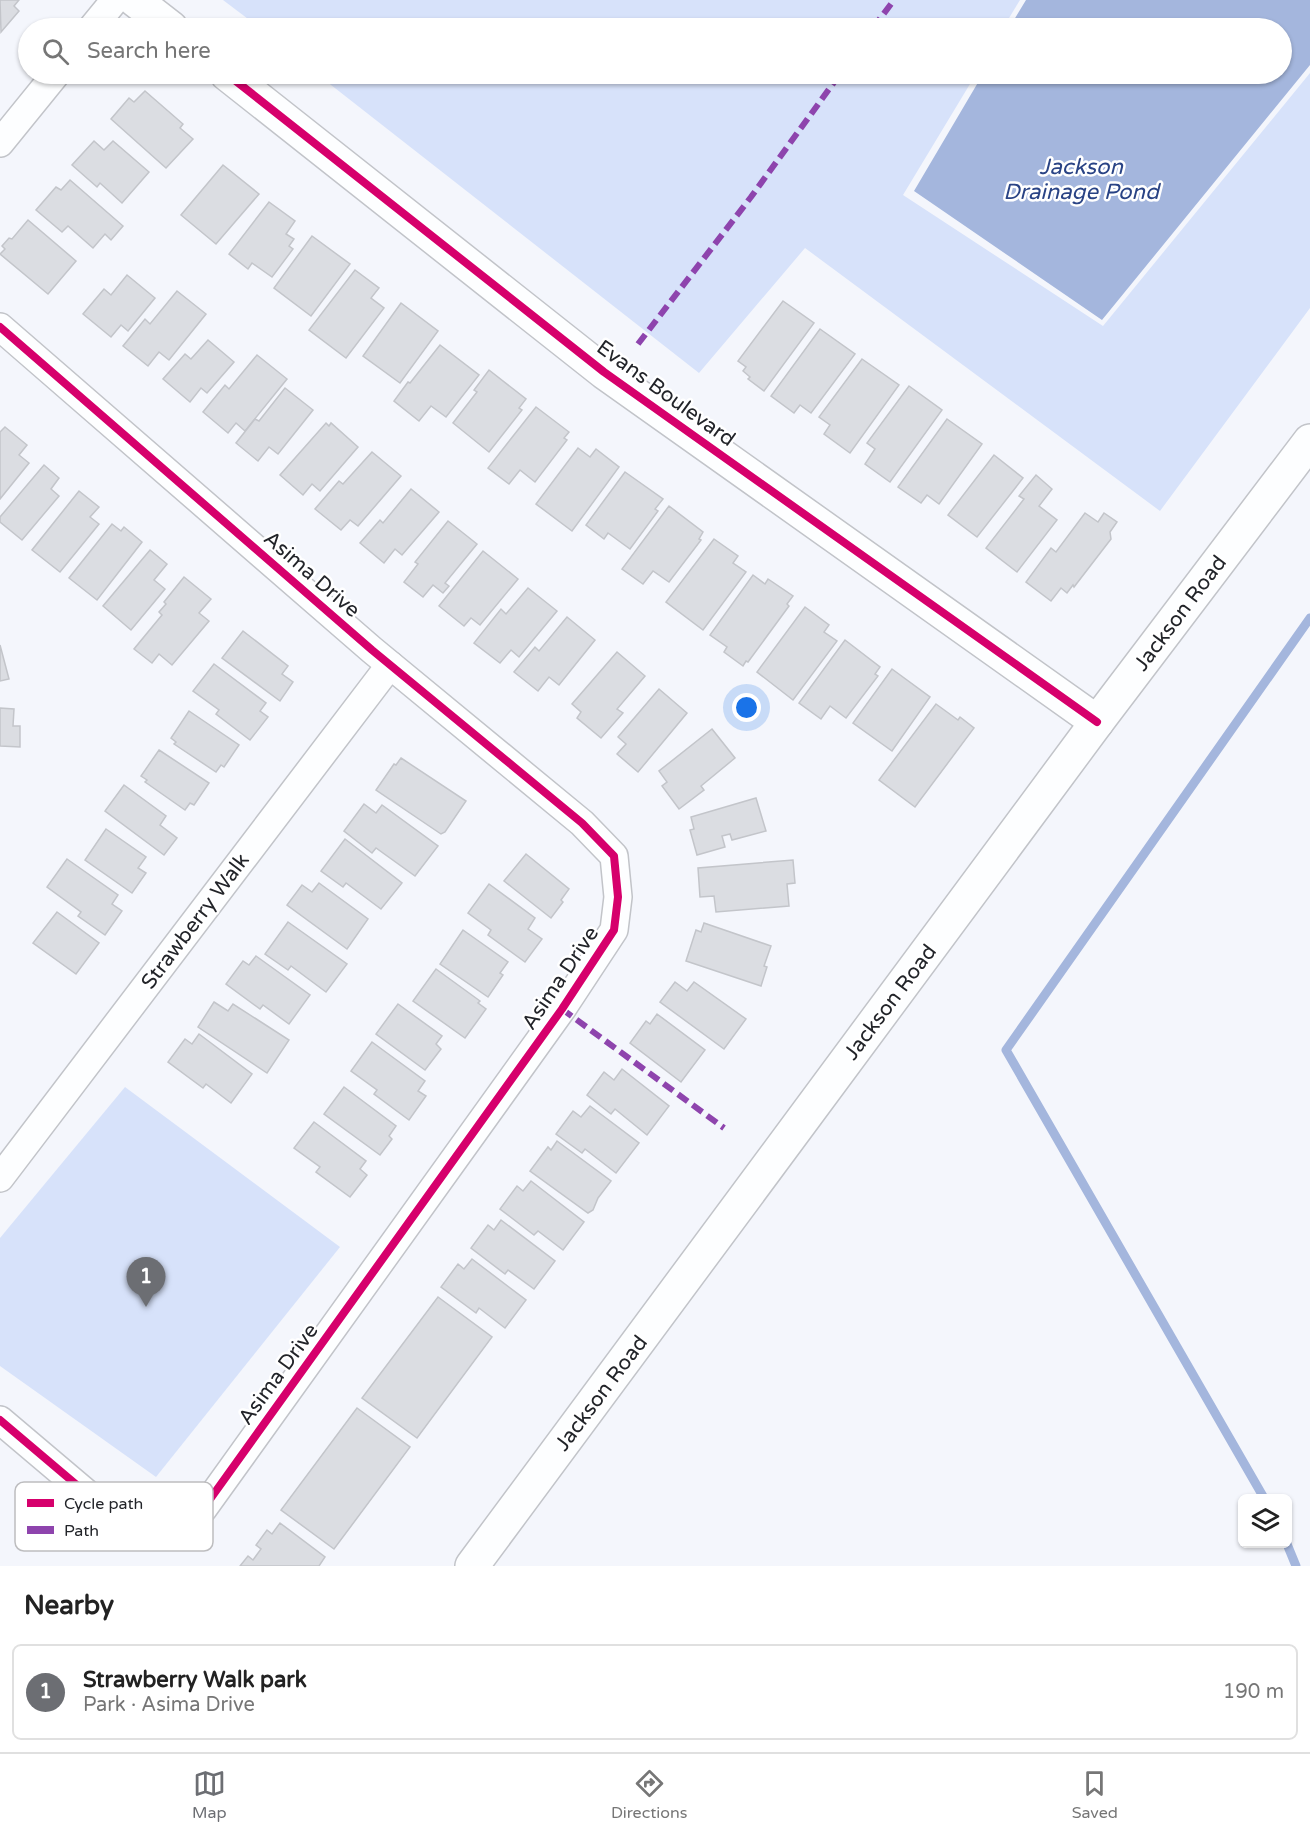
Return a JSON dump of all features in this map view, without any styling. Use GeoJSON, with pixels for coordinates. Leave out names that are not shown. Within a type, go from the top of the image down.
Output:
{"type":"FeatureCollection","features":[{"type":"Feature","properties":{"kind":"main road"},"geometry":{"type":"LineString","coordinates":[[135,0],[158,18]]}},
{"type":"Feature","properties":{"kind":"main road","name":"Evans Boulevard"},"geometry":{"type":"LineString","coordinates":[[240,84],[604,372],[1097,722]]}},
{"type":"Feature","properties":{"kind":"main road","name":"Jackson Road"},"geometry":{"type":"LineString","coordinates":[[472,1566],[1097,722],[1310,441]]}},
{"type":"Feature","properties":{"kind":"street"},"geometry":{"type":"LineString","coordinates":[[100,18],[115,0]]}},
{"type":"Feature","properties":{"kind":"street"},"geometry":{"type":"LineString","coordinates":[[0,143],[48,84]]}},
{"type":"Feature","properties":{"kind":"street","name":"Asima Drive"},"geometry":{"type":"LineString","coordinates":[[0,327],[390,665],[582,823],[614,856],[618,897],[614,930],[562,1009],[213,1495]]}},
{"type":"Feature","properties":{"kind":"street","name":"Strawberry Walk"},"geometry":{"type":"LineString","coordinates":[[0,1178],[390,665]]}},
{"type":"Feature","properties":{"kind":"street","name":"Asima Drive"},"geometry":{"type":"LineString","coordinates":[[0,1420],[73,1482]]}},
{"type":"Feature","properties":{"kind":"shaded area"},"geometry":{"type":"Polygon","coordinates":[[[223,0],[1020,0],[1009,18],[247,18],[223,0]]]}},
{"type":"Feature","properties":{"kind":"shaded area"},"geometry":{"type":"Polygon","coordinates":[[[1310,73],[1310,308],[1160,511],[805,248],[699,373],[330,84],[970,84],[903,195],[1103,326],[1310,73]]]}},
{"type":"Feature","properties":{"kind":"shaded area"},"geometry":{"type":"Polygon","coordinates":[[[125,1087],[340,1247],[156,1477],[0,1366],[0,1238],[125,1087]]]}},
{"type":"Feature","properties":{"kind":"water","name":"Jackson Drainage Pond"},"geometry":{"type":"Polygon","coordinates":[[[1026,0],[1310,0],[1310,65],[1102,320],[914,191],[977,84],[1292,84],[1292,18],[1015,18],[1026,0]]]}},
{"type":"Feature","properties":{"kind":"building"},"geometry":{"type":"Polygon","coordinates":[[[0,0],[19,0],[14,6],[19,11],[1,32],[0,0]]]}},
{"type":"Feature","properties":{"kind":"building"},"geometry":{"type":"Polygon","coordinates":[[[145,91],[183,124],[180,128],[193,139],[166,168],[111,119],[129,98],[134,102],[145,91]]]}},
{"type":"Feature","properties":{"kind":"building"},"geometry":{"type":"Polygon","coordinates":[[[94,141],[104,150],[113,141],[149,172],[122,203],[100,183],[97,187],[72,165],[94,141]]]}},
{"type":"Feature","properties":{"kind":"building"},"geometry":{"type":"Polygon","coordinates":[[[223,165],[259,194],[216,244],[181,215],[223,165]]]}},
{"type":"Feature","properties":{"kind":"building"},"geometry":{"type":"Polygon","coordinates":[[[70,180],[123,226],[111,240],[105,234],[93,248],[68,226],[62,232],[36,210],[56,187],[61,190],[70,180]]]}},
{"type":"Feature","properties":{"kind":"building"},"geometry":{"type":"Polygon","coordinates":[[[269,202],[295,221],[286,234],[294,239],[289,246],[293,249],[272,277],[252,263],[248,269],[229,254],[269,202]]]}},
{"type":"Feature","properties":{"kind":"building"},"geometry":{"type":"Polygon","coordinates":[[[28,220],[76,261],[48,294],[0,254],[5,249],[2,246],[9,238],[12,239],[28,220]]]}},
{"type":"Feature","properties":{"kind":"building"},"geometry":{"type":"Polygon","coordinates":[[[312,236],[350,264],[311,316],[274,288],[312,236]]]}},
{"type":"Feature","properties":{"kind":"building"},"geometry":{"type":"Polygon","coordinates":[[[355,270],[379,288],[371,298],[384,308],[346,358],[309,330],[355,270]]]}},
{"type":"Feature","properties":{"kind":"building"},"geometry":{"type":"Polygon","coordinates":[[[127,275],[155,298],[128,331],[121,325],[111,337],[83,314],[104,289],[111,295],[127,275]]]}},
{"type":"Feature","properties":{"kind":"building"},"geometry":{"type":"Polygon","coordinates":[[[177,291],[206,314],[169,360],[159,352],[148,366],[123,346],[145,319],[150,324],[177,291]]]}},
{"type":"Feature","properties":{"kind":"building"},"geometry":{"type":"Polygon","coordinates":[[[783,301],[814,323],[764,391],[748,379],[750,377],[743,371],[746,367],[738,361],[783,301]]]}},
{"type":"Feature","properties":{"kind":"building"},"geometry":{"type":"Polygon","coordinates":[[[401,303],[438,331],[400,383],[363,356],[401,303]]]}},
{"type":"Feature","properties":{"kind":"building"},"geometry":{"type":"Polygon","coordinates":[[[820,329],[855,354],[811,413],[800,405],[794,413],[771,396],[820,329]]]}},
{"type":"Feature","properties":{"kind":"building"},"geometry":{"type":"Polygon","coordinates":[[[208,340],[234,362],[207,393],[201,388],[190,402],[163,379],[185,354],[191,359],[208,340]]]}},
{"type":"Feature","properties":{"kind":"building"},"geometry":{"type":"Polygon","coordinates":[[[440,345],[479,375],[446,417],[431,406],[419,421],[394,401],[440,345]]]}},
{"type":"Feature","properties":{"kind":"building"},"geometry":{"type":"Polygon","coordinates":[[[257,355],[287,379],[245,431],[236,423],[228,433],[203,412],[225,385],[229,389],[257,355]]]}},
{"type":"Feature","properties":{"kind":"building"},"geometry":{"type":"Polygon","coordinates":[[[862,359],[899,385],[850,453],[824,434],[830,425],[819,417],[862,359]]]}},
{"type":"Feature","properties":{"kind":"building"},"geometry":{"type":"Polygon","coordinates":[[[489,370],[526,399],[519,408],[522,410],[489,452],[453,423],[477,392],[474,390],[489,370]]]}},
{"type":"Feature","properties":{"kind":"building"},"geometry":{"type":"Polygon","coordinates":[[[909,386],[942,410],[890,482],[865,464],[875,449],[867,443],[909,386]]]}},
{"type":"Feature","properties":{"kind":"building"},"geometry":{"type":"Polygon","coordinates":[[[285,388],[313,410],[278,454],[269,447],[258,461],[236,443],[255,419],[259,421],[285,388]]]}},
{"type":"Feature","properties":{"kind":"building"},"geometry":{"type":"Polygon","coordinates":[[[536,407],[569,432],[564,438],[567,440],[535,482],[520,470],[509,484],[488,468],[536,407]]]}},
{"type":"Feature","properties":{"kind":"building"},"geometry":{"type":"Polygon","coordinates":[[[947,419],[982,444],[939,504],[927,495],[921,503],[898,487],[947,419]]]}},
{"type":"Feature","properties":{"kind":"building"},"geometry":{"type":"Polygon","coordinates":[[[326,423],[329,426],[331,423],[358,447],[320,491],[312,484],[303,495],[280,475],[326,423]]]}},
{"type":"Feature","properties":{"kind":"building"},"geometry":{"type":"Polygon","coordinates":[[[5,427],[27,445],[19,455],[29,463],[0,499],[0,432],[5,427]]]}},
{"type":"Feature","properties":{"kind":"building"},"geometry":{"type":"Polygon","coordinates":[[[578,448],[590,457],[596,449],[619,467],[572,531],[536,504],[578,448]]]}},
{"type":"Feature","properties":{"kind":"building"},"geometry":{"type":"Polygon","coordinates":[[[372,452],[401,476],[358,526],[350,520],[341,530],[315,509],[339,481],[343,484],[372,452]]]}},
{"type":"Feature","properties":{"kind":"building"},"geometry":{"type":"Polygon","coordinates":[[[994,455],[1023,478],[977,537],[948,515],[994,455]]]}},
{"type":"Feature","properties":{"kind":"building"},"geometry":{"type":"Polygon","coordinates":[[[44,465],[59,478],[51,489],[59,496],[22,540],[0,522],[0,517],[44,465]]]}},
{"type":"Feature","properties":{"kind":"building"},"geometry":{"type":"Polygon","coordinates":[[[625,472],[663,499],[655,509],[658,511],[630,549],[608,533],[604,539],[586,525],[625,472]]]}},
{"type":"Feature","properties":{"kind":"building"},"geometry":{"type":"Polygon","coordinates":[[[1036,475],[1052,489],[1039,506],[1057,520],[1017,572],[986,548],[1024,499],[1019,496],[1036,475]]]}},
{"type":"Feature","properties":{"kind":"building"},"geometry":{"type":"Polygon","coordinates":[[[411,489],[439,512],[402,555],[395,549],[384,563],[360,543],[380,520],[383,523],[411,489]]]}},
{"type":"Feature","properties":{"kind":"building"},"geometry":{"type":"Polygon","coordinates":[[[79,491],[99,507],[90,517],[99,524],[60,572],[32,550],[79,491]]]}},
{"type":"Feature","properties":{"kind":"building"},"geometry":{"type":"Polygon","coordinates":[[[669,506],[703,532],[699,539],[701,540],[669,582],[653,571],[643,584],[622,569],[669,506]]]}},
{"type":"Feature","properties":{"kind":"building"},"geometry":{"type":"Polygon","coordinates":[[[1085,513],[1098,522],[1104,513],[1117,522],[1110,532],[1111,539],[1074,587],[1073,585],[1067,593],[1061,588],[1051,601],[1026,582],[1051,548],[1056,552],[1085,513]]]}},
{"type":"Feature","properties":{"kind":"building"},"geometry":{"type":"Polygon","coordinates":[[[448,521],[477,544],[445,583],[449,586],[443,593],[433,585],[423,597],[404,582],[418,564],[415,562],[448,521]]]}},
{"type":"Feature","properties":{"kind":"building"},"geometry":{"type":"Polygon","coordinates":[[[112,524],[121,531],[124,527],[142,542],[97,600],[69,578],[112,524]]]}},
{"type":"Feature","properties":{"kind":"building"},"geometry":{"type":"Polygon","coordinates":[[[714,539],[738,556],[733,563],[746,572],[703,630],[666,602],[714,539]]]}},
{"type":"Feature","properties":{"kind":"building"},"geometry":{"type":"Polygon","coordinates":[[[150,550],[167,564],[154,580],[165,589],[131,630],[103,606],[150,550]]]}},
{"type":"Feature","properties":{"kind":"building"},"geometry":{"type":"Polygon","coordinates":[[[483,551],[518,579],[480,625],[471,618],[464,626],[439,606],[483,551]]]}},
{"type":"Feature","properties":{"kind":"building"},"geometry":{"type":"Polygon","coordinates":[[[753,575],[765,584],[768,579],[793,596],[787,604],[789,606],[743,666],[724,652],[727,647],[710,635],[753,575]]]}},
{"type":"Feature","properties":{"kind":"building"},"geometry":{"type":"Polygon","coordinates":[[[184,577],[211,599],[199,613],[209,621],[172,665],[159,654],[152,663],[134,649],[162,615],[159,612],[166,604],[164,602],[184,577]]]}},
{"type":"Feature","properties":{"kind":"building"},"geometry":{"type":"Polygon","coordinates":[[[528,588],[557,611],[519,657],[511,650],[500,663],[474,643],[501,609],[506,614],[528,588]]]}},
{"type":"Feature","properties":{"kind":"building"},"geometry":{"type":"Polygon","coordinates":[[[805,607],[829,625],[824,632],[837,641],[793,700],[757,672],[805,607]]]}},
{"type":"Feature","properties":{"kind":"building"},"geometry":{"type":"Polygon","coordinates":[[[567,617],[595,640],[559,685],[549,677],[538,691],[514,672],[535,647],[539,651],[567,617]]]}},
{"type":"Feature","properties":{"kind":"building"},"geometry":{"type":"Polygon","coordinates":[[[243,631],[288,666],[282,674],[293,682],[280,701],[222,658],[243,631]]]}},
{"type":"Feature","properties":{"kind":"building"},"geometry":{"type":"Polygon","coordinates":[[[845,640],[880,667],[875,674],[878,676],[846,718],[830,706],[821,719],[799,703],[845,640]]]}},
{"type":"Feature","properties":{"kind":"building"},"geometry":{"type":"Polygon","coordinates":[[[0,645],[9,679],[0,681],[0,645]]]}},
{"type":"Feature","properties":{"kind":"building"},"geometry":{"type":"Polygon","coordinates":[[[617,652],[645,676],[617,709],[623,713],[601,738],[577,718],[581,712],[572,704],[617,652]]]}},
{"type":"Feature","properties":{"kind":"building"},"geometry":{"type":"Polygon","coordinates":[[[214,664],[266,703],[260,711],[268,717],[250,740],[216,714],[219,710],[193,691],[214,664]]]}},
{"type":"Feature","properties":{"kind":"building"},"geometry":{"type":"Polygon","coordinates":[[[892,669],[930,697],[892,751],[853,723],[892,669]]]}},
{"type":"Feature","properties":{"kind":"building"},"geometry":{"type":"Polygon","coordinates":[[[659,689],[687,713],[638,772],[617,754],[626,744],[618,737],[659,689]]]}},
{"type":"Feature","properties":{"kind":"building"},"geometry":{"type":"Polygon","coordinates":[[[936,704],[958,720],[960,717],[974,728],[915,807],[879,780],[936,704]]]}},
{"type":"Feature","properties":{"kind":"building"},"geometry":{"type":"Polygon","coordinates":[[[0,708],[14,709],[13,726],[20,726],[20,747],[0,746],[0,708]]]}},
{"type":"Feature","properties":{"kind":"building"},"geometry":{"type":"Polygon","coordinates":[[[189,711],[239,745],[224,767],[221,765],[216,772],[174,744],[176,742],[171,738],[189,711]]]}},
{"type":"Feature","properties":{"kind":"building"},"geometry":{"type":"Polygon","coordinates":[[[712,729],[735,758],[701,786],[704,790],[679,809],[662,786],[667,782],[659,771],[712,729]]]}},
{"type":"Feature","properties":{"kind":"building"},"geometry":{"type":"Polygon","coordinates":[[[159,750],[209,783],[194,805],[190,803],[185,810],[145,782],[147,780],[141,776],[159,750]]]}},
{"type":"Feature","properties":{"kind":"building"},"geometry":{"type":"Polygon","coordinates":[[[401,758],[466,801],[445,832],[441,834],[376,790],[394,764],[396,765],[401,758]]]}},
{"type":"Feature","properties":{"kind":"building"},"geometry":{"type":"Polygon","coordinates":[[[124,785],[166,816],[160,825],[177,838],[164,855],[105,811],[124,785]]]}},
{"type":"Feature","properties":{"kind":"building"},"geometry":{"type":"Polygon","coordinates":[[[756,798],[766,831],[732,840],[730,834],[722,836],[725,847],[697,855],[690,830],[694,829],[691,817],[756,798]]]}},
{"type":"Feature","properties":{"kind":"building"},"geometry":{"type":"Polygon","coordinates":[[[364,804],[376,813],[382,805],[438,846],[415,876],[376,848],[372,853],[344,831],[364,804]]]}},
{"type":"Feature","properties":{"kind":"building"},"geometry":{"type":"Polygon","coordinates":[[[106,829],[146,857],[138,868],[146,873],[132,893],[85,860],[106,829]]]}},
{"type":"Feature","properties":{"kind":"building"},"geometry":{"type":"Polygon","coordinates":[[[345,839],[402,883],[381,909],[346,883],[343,887],[321,871],[345,839]]]}},
{"type":"Feature","properties":{"kind":"building"},"geometry":{"type":"Polygon","coordinates":[[[526,854],[569,889],[551,918],[504,881],[526,854]]]}},
{"type":"Feature","properties":{"kind":"building"},"geometry":{"type":"Polygon","coordinates":[[[67,859],[118,895],[112,904],[122,911],[105,935],[78,916],[81,912],[47,887],[67,859]]]}},
{"type":"Feature","properties":{"kind":"building"},"geometry":{"type":"Polygon","coordinates":[[[793,860],[795,883],[787,884],[789,906],[716,912],[714,896],[700,897],[698,868],[793,860]]]}},
{"type":"Feature","properties":{"kind":"building"},"geometry":{"type":"Polygon","coordinates":[[[319,883],[368,919],[347,949],[287,905],[302,885],[312,892],[319,883]]]}},
{"type":"Feature","properties":{"kind":"building"},"geometry":{"type":"Polygon","coordinates":[[[489,884],[535,918],[528,929],[542,939],[525,962],[488,935],[491,930],[468,913],[489,884]]]}},
{"type":"Feature","properties":{"kind":"building"},"geometry":{"type":"Polygon","coordinates":[[[57,912],[99,943],[76,974],[33,943],[57,912]]]}},
{"type":"Feature","properties":{"kind":"building"},"geometry":{"type":"Polygon","coordinates":[[[288,922],[347,964],[326,992],[291,966],[288,970],[265,954],[288,922]]]}},
{"type":"Feature","properties":{"kind":"building"},"geometry":{"type":"Polygon","coordinates":[[[704,923],[771,946],[764,966],[767,967],[761,986],[686,961],[696,930],[701,932],[704,923]]]}},
{"type":"Feature","properties":{"kind":"building"},"geometry":{"type":"Polygon","coordinates":[[[463,930],[508,962],[500,973],[503,975],[488,997],[440,964],[463,930]]]}},
{"type":"Feature","properties":{"kind":"building"},"geometry":{"type":"Polygon","coordinates":[[[256,956],[310,995],[289,1024],[263,1005],[260,1009],[226,984],[243,961],[249,965],[256,956]]]}},
{"type":"Feature","properties":{"kind":"building"},"geometry":{"type":"Polygon","coordinates":[[[436,969],[480,1001],[478,1003],[486,1009],[465,1038],[413,1001],[436,969]]]}},
{"type":"Feature","properties":{"kind":"building"},"geometry":{"type":"Polygon","coordinates":[[[675,982],[687,991],[694,982],[746,1019],[724,1049],[660,1002],[675,982]]]}},
{"type":"Feature","properties":{"kind":"building"},"geometry":{"type":"Polygon","coordinates":[[[214,1002],[228,1011],[233,1004],[289,1040],[267,1073],[198,1027],[214,1002]]]}},
{"type":"Feature","properties":{"kind":"building"},"geometry":{"type":"Polygon","coordinates":[[[398,1004],[442,1036],[436,1044],[441,1049],[425,1070],[376,1034],[398,1004]]]}},
{"type":"Feature","properties":{"kind":"building"},"geometry":{"type":"Polygon","coordinates":[[[657,1014],[705,1050],[681,1082],[630,1043],[646,1021],[650,1024],[657,1014]]]}},
{"type":"Feature","properties":{"kind":"building"},"geometry":{"type":"Polygon","coordinates":[[[199,1034],[252,1074],[231,1103],[206,1084],[203,1088],[168,1062],[185,1039],[192,1044],[199,1034]]]}},
{"type":"Feature","properties":{"kind":"building"},"geometry":{"type":"Polygon","coordinates":[[[372,1042],[425,1081],[418,1091],[426,1096],[409,1120],[374,1094],[377,1090],[351,1071],[372,1042]]]}},
{"type":"Feature","properties":{"kind":"building"},"geometry":{"type":"Polygon","coordinates":[[[622,1069],[669,1106],[647,1135],[615,1109],[611,1114],[587,1095],[604,1072],[614,1080],[622,1069]]]}},
{"type":"Feature","properties":{"kind":"building"},"geometry":{"type":"Polygon","coordinates":[[[344,1087],[396,1126],[389,1136],[392,1139],[380,1155],[324,1114],[344,1087]]]}},
{"type":"Feature","properties":{"kind":"building"},"geometry":{"type":"Polygon","coordinates":[[[590,1106],[639,1143],[616,1173],[585,1149],[582,1153],[556,1134],[573,1111],[581,1117],[590,1106]]]}},
{"type":"Feature","properties":{"kind":"building"},"geometry":{"type":"Polygon","coordinates":[[[314,1122],[366,1161],[360,1169],[367,1175],[350,1197],[316,1172],[320,1167],[294,1148],[314,1122]]]}},
{"type":"Feature","properties":{"kind":"building"},"geometry":{"type":"Polygon","coordinates":[[[557,1141],[611,1181],[598,1198],[593,1210],[588,1213],[530,1171],[548,1147],[551,1150],[557,1141]]]}},
{"type":"Feature","properties":{"kind":"building"},"geometry":{"type":"Polygon","coordinates":[[[531,1181],[584,1222],[563,1250],[538,1231],[534,1235],[500,1209],[517,1186],[523,1191],[531,1181]]]}},
{"type":"Feature","properties":{"kind":"building"},"geometry":{"type":"Polygon","coordinates":[[[501,1220],[555,1261],[534,1289],[508,1270],[505,1274],[471,1248],[488,1225],[494,1230],[501,1220]]]}},
{"type":"Feature","properties":{"kind":"building"},"geometry":{"type":"Polygon","coordinates":[[[472,1259],[526,1300],[505,1328],[479,1308],[476,1313],[441,1287],[458,1264],[464,1269],[472,1259]]]}},
{"type":"Feature","properties":{"kind":"building"},"geometry":{"type":"Polygon","coordinates":[[[438,1297],[492,1337],[417,1438],[362,1398],[438,1297]]]}},
{"type":"Feature","properties":{"kind":"building"},"geometry":{"type":"Polygon","coordinates":[[[357,1408],[410,1447],[334,1549],[281,1510],[357,1408]]]}},
{"type":"Feature","properties":{"kind":"building"},"geometry":{"type":"Polygon","coordinates":[[[280,1523],[325,1557],[319,1566],[240,1566],[248,1556],[253,1560],[261,1549],[256,1545],[267,1530],[272,1534],[280,1523]]]}},
{"type":"Feature","properties":{"kind":"waterway"},"geometry":{"type":"LineString","coordinates":[[1262,1494],[1006,1050],[1310,618]]}},
{"type":"Feature","properties":{"kind":"waterway"},"geometry":{"type":"LineString","coordinates":[[1289,1548],[1296,1566]]}},
{"type":"Feature","properties":{"kind":"marked path"},"geometry":{"type":"LineString","coordinates":[[880,18],[894,0]]}},
{"type":"Feature","properties":{"kind":"marked path"},"geometry":{"type":"LineString","coordinates":[[638,344],[751,197],[833,84]]}},
{"type":"Feature","properties":{"kind":"marked path"},"geometry":{"type":"LineString","coordinates":[[562,1009],[724,1128]]}},
{"type":"Feature","properties":{"kind":"cycle path"},"geometry":{"type":"LineString","coordinates":[[240,84],[604,372],[1097,722]]}},
{"type":"Feature","properties":{"kind":"cycle path"},"geometry":{"type":"LineString","coordinates":[[0,327],[372,650],[582,823],[614,856],[618,897],[614,930],[562,1009],[213,1495]]}},
{"type":"Feature","properties":{"kind":"cycle path"},"geometry":{"type":"LineString","coordinates":[[0,1420],[73,1482]]}},
{"type":"Feature","properties":{"kind":"place","name":"Strawberry Walk park"},"geometry":{"type":"Point","coordinates":[146,1307]}}]}
